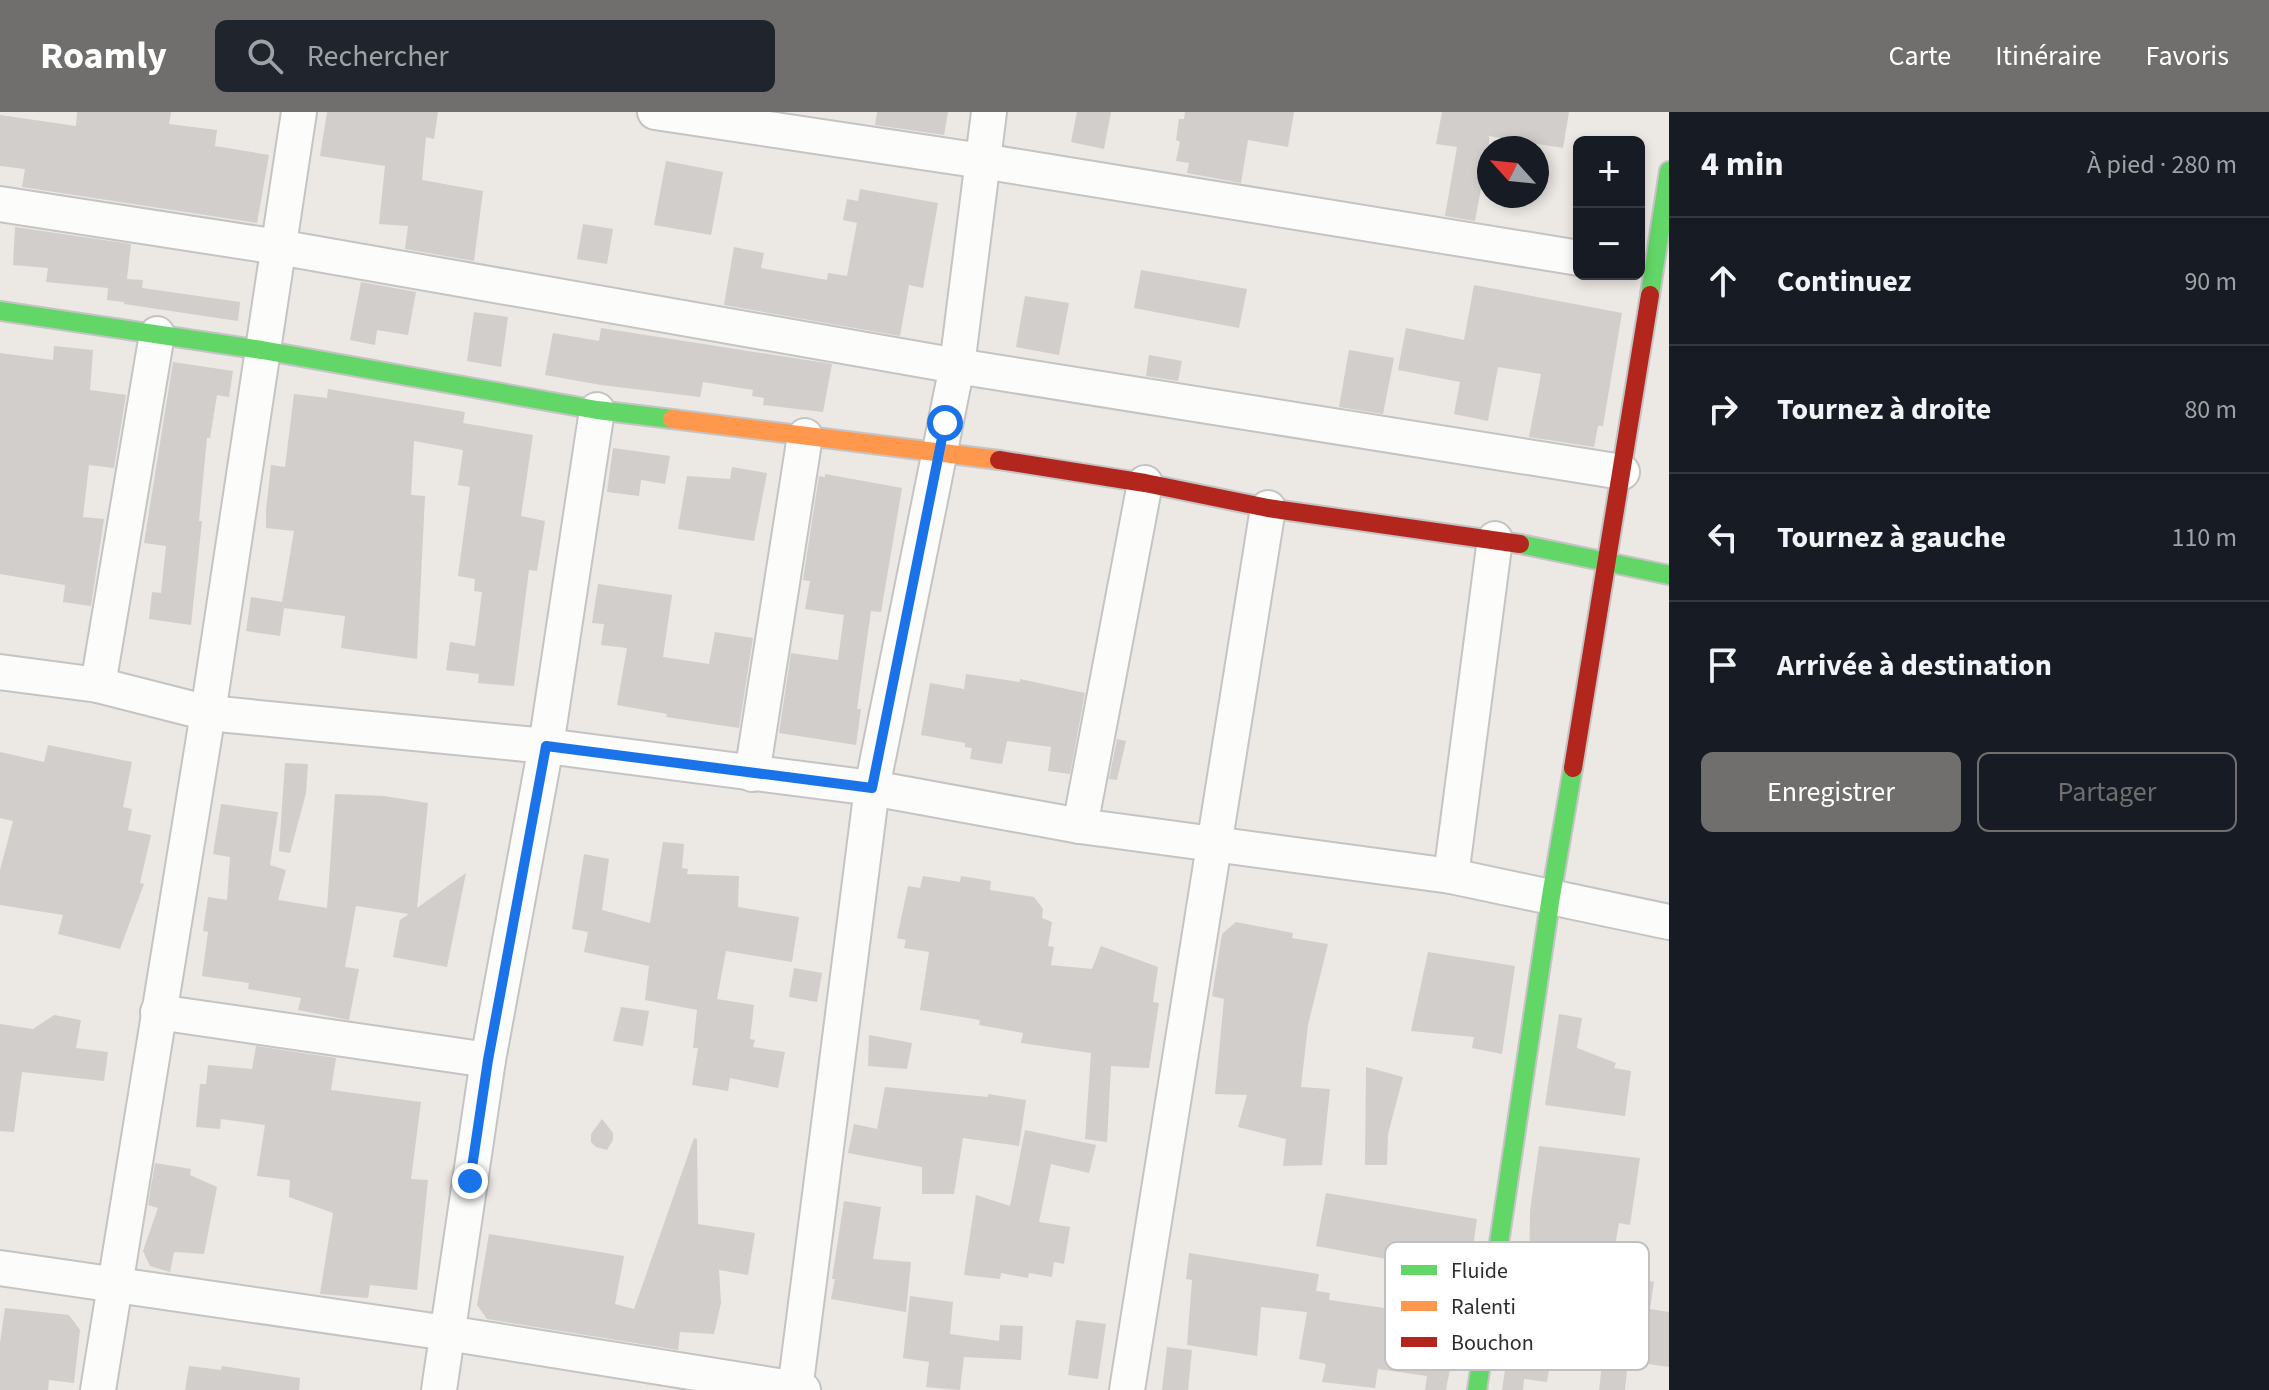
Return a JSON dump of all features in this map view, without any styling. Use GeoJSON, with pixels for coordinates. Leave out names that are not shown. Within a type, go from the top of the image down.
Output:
{"type":"FeatureCollection","features":[{"type":"Feature","properties":{"kind":"street"},"geometry":{"type":"LineString","coordinates":[[98,1390],[208,713],[299,112]]}},
{"type":"Feature","properties":{"kind":"street"},"geometry":{"type":"LineString","coordinates":[[655,112],[982,161],[1573,257]]}},
{"type":"Feature","properties":{"kind":"street"},"geometry":{"type":"LineString","coordinates":[[0,1268],[447,1333],[798,1390],[872,788],[957,366],[989,112]]}},
{"type":"Feature","properties":{"kind":"street"},"geometry":{"type":"LineString","coordinates":[[1499,1242],[1551,896],[1622,472],[1646,269],[1669,171]]}},
{"type":"Feature","properties":{"kind":"street"},"geometry":{"type":"LineString","coordinates":[[0,204],[278,247],[957,366],[1622,472]]}},
{"type":"Feature","properties":{"kind":"street"},"geometry":{"type":"LineString","coordinates":[[0,311],[262,350],[597,410],[940,451],[1145,483],[1268,508],[1495,539],[1669,575]]}},
{"type":"Feature","properties":{"kind":"street"},"geometry":{"type":"LineString","coordinates":[[98,685],[157,334]]}},
{"type":"Feature","properties":{"kind":"street"},"geometry":{"type":"LineString","coordinates":[[439,1390],[488,1060],[546,746],[597,410]]}},
{"type":"Feature","properties":{"kind":"street"},"geometry":{"type":"LineString","coordinates":[[752,774],[805,436]]}},
{"type":"Feature","properties":{"kind":"street"},"geometry":{"type":"LineString","coordinates":[[1080,826],[1145,483]]}},
{"type":"Feature","properties":{"kind":"street"},"geometry":{"type":"LineString","coordinates":[[1127,1390],[1268,508]]}},
{"type":"Feature","properties":{"kind":"street"},"geometry":{"type":"LineString","coordinates":[[1451,876],[1495,539]]}},
{"type":"Feature","properties":{"kind":"street"},"geometry":{"type":"LineString","coordinates":[[0,672],[98,685],[208,713],[546,746],[872,788],[1080,826],[1451,876],[1669,922]]}},
{"type":"Feature","properties":{"kind":"street"},"geometry":{"type":"LineString","coordinates":[[158,1012],[488,1060]]}},
{"type":"Feature","properties":{"kind":"street"},"geometry":{"type":"LineString","coordinates":[[1477,1390],[1480,1370]]}},
{"type":"Feature","properties":{"kind":"building"},"geometry":{"type":"Polygon","coordinates":[[[77,112],[171,112],[169,124],[217,130],[215,146],[269,155],[257,223],[22,187],[25,169],[0,166],[0,115],[76,126],[77,112]]]}},
{"type":"Feature","properties":{"kind":"building"},"geometry":{"type":"Polygon","coordinates":[[[327,112],[438,112],[434,139],[426,137],[422,180],[483,191],[474,261],[405,249],[408,226],[379,224],[385,166],[320,156],[327,112]]]}},
{"type":"Feature","properties":{"kind":"building"},"geometry":{"type":"Polygon","coordinates":[[[877,112],[948,112],[944,135],[875,125],[877,112]]]}},
{"type":"Feature","properties":{"kind":"building"},"geometry":{"type":"Polygon","coordinates":[[[1077,112],[1111,112],[1104,149],[1071,142],[1077,112]]]}},
{"type":"Feature","properties":{"kind":"building"},"geometry":{"type":"Polygon","coordinates":[[[1185,112],[1294,112],[1288,147],[1248,140],[1241,183],[1187,173],[1189,163],[1176,161],[1180,142],[1176,140],[1179,119],[1184,119],[1185,112]]]}},
{"type":"Feature","properties":{"kind":"building"},"geometry":{"type":"Polygon","coordinates":[[[1442,112],[1569,112],[1563,148],[1549,146],[1549,136],[1477,136],[1475,221],[1445,216],[1457,147],[1436,144],[1442,112]]]}},
{"type":"Feature","properties":{"kind":"building"},"geometry":{"type":"Polygon","coordinates":[[[666,161],[723,172],[711,235],[654,225],[666,161]]]}},
{"type":"Feature","properties":{"kind":"building"},"geometry":{"type":"Polygon","coordinates":[[[860,189],[938,203],[923,288],[909,285],[900,336],[724,305],[734,247],[764,253],[761,268],[827,280],[828,273],[847,276],[857,223],[843,220],[847,199],[858,201],[860,189]]]}},
{"type":"Feature","properties":{"kind":"building"},"geometry":{"type":"Polygon","coordinates":[[[583,224],[613,229],[607,264],[577,259],[583,224]]]}},
{"type":"Feature","properties":{"kind":"building"},"geometry":{"type":"Polygon","coordinates":[[[15,227],[131,244],[127,279],[143,280],[142,288],[240,302],[238,321],[107,300],[108,288],[46,282],[48,268],[13,265],[15,227]]]}},
{"type":"Feature","properties":{"kind":"building"},"geometry":{"type":"Polygon","coordinates":[[[1141,270],[1247,289],[1239,328],[1134,308],[1141,270]]]}},
{"type":"Feature","properties":{"kind":"building"},"geometry":{"type":"Polygon","coordinates":[[[361,282],[416,292],[408,335],[377,330],[375,345],[350,340],[361,282]]]}},
{"type":"Feature","properties":{"kind":"building"},"geometry":{"type":"Polygon","coordinates":[[[1474,285],[1622,313],[1603,426],[1598,426],[1594,447],[1529,437],[1541,374],[1498,367],[1488,421],[1454,414],[1460,382],[1398,370],[1406,328],[1464,340],[1474,285]]]}},
{"type":"Feature","properties":{"kind":"building"},"geometry":{"type":"Polygon","coordinates":[[[1025,296],[1069,303],[1059,355],[1016,347],[1025,296]]]}},
{"type":"Feature","properties":{"kind":"building"},"geometry":{"type":"Polygon","coordinates":[[[474,312],[508,317],[501,367],[467,361],[474,312]]]}},
{"type":"Feature","properties":{"kind":"building"},"geometry":{"type":"Polygon","coordinates":[[[601,328],[832,364],[823,412],[763,405],[764,398],[752,396],[753,390],[703,382],[700,397],[545,375],[553,333],[599,341],[601,328]]]}},
{"type":"Feature","properties":{"kind":"building"},"geometry":{"type":"Polygon","coordinates":[[[54,346],[93,350],[90,390],[126,395],[114,468],[89,465],[83,517],[104,519],[91,606],[63,602],[65,585],[0,574],[0,353],[53,360],[54,346]]]}},
{"type":"Feature","properties":{"kind":"building"},"geometry":{"type":"Polygon","coordinates":[[[1349,350],[1394,358],[1383,414],[1339,407],[1349,350]]]}},
{"type":"Feature","properties":{"kind":"building"},"geometry":{"type":"Polygon","coordinates":[[[1149,355],[1182,361],[1178,381],[1146,376],[1149,355]]]}},
{"type":"Feature","properties":{"kind":"building"},"geometry":{"type":"Polygon","coordinates":[[[173,362],[233,371],[229,397],[217,395],[210,438],[207,438],[191,625],[149,619],[152,592],[161,593],[166,546],[144,543],[173,362]]]}},
{"type":"Feature","properties":{"kind":"building"},"geometry":{"type":"Polygon","coordinates":[[[328,389],[465,412],[463,423],[533,435],[521,516],[545,521],[537,571],[529,570],[514,686],[478,683],[479,674],[446,670],[450,642],[475,646],[482,592],[474,591],[475,579],[458,576],[470,487],[458,485],[463,450],[414,441],[411,495],[425,496],[417,659],[341,648],[345,616],[284,608],[280,636],[246,631],[251,597],[282,602],[294,531],[266,528],[266,510],[271,465],[285,467],[294,394],[327,398],[328,389]]]}},
{"type":"Feature","properties":{"kind":"building"},"geometry":{"type":"Polygon","coordinates":[[[613,448],[670,456],[665,484],[641,480],[639,496],[607,492],[613,448]]]}},
{"type":"Feature","properties":{"kind":"building"},"geometry":{"type":"Polygon","coordinates":[[[732,467],[767,473],[754,541],[678,529],[687,476],[730,479],[732,467]]]}},
{"type":"Feature","properties":{"kind":"building"},"geometry":{"type":"Polygon","coordinates":[[[825,474],[902,488],[881,612],[871,611],[857,709],[861,709],[856,745],[779,733],[791,653],[838,660],[844,615],[805,609],[810,581],[803,580],[819,476],[825,477],[825,474]]]}},
{"type":"Feature","properties":{"kind":"building"},"geometry":{"type":"Polygon","coordinates":[[[598,584],[672,595],[663,657],[709,664],[715,632],[753,638],[739,728],[666,717],[667,714],[617,705],[627,648],[601,645],[604,624],[592,623],[598,584]]]}},
{"type":"Feature","properties":{"kind":"building"},"geometry":{"type":"Polygon","coordinates":[[[966,674],[1020,682],[1020,679],[1085,693],[1070,774],[1048,771],[1051,747],[1007,741],[1002,764],[970,759],[972,748],[965,747],[965,743],[921,735],[930,683],[964,689],[966,674]]]}},
{"type":"Feature","properties":{"kind":"building"},"geometry":{"type":"Polygon","coordinates":[[[1117,739],[1126,741],[1117,780],[1109,779],[1117,739]]]}},
{"type":"Feature","properties":{"kind":"building"},"geometry":{"type":"Polygon","coordinates":[[[48,745],[132,762],[123,807],[132,809],[128,830],[151,835],[140,883],[144,884],[120,949],[58,934],[63,915],[0,905],[0,870],[13,821],[0,818],[0,752],[44,762],[48,745]]]}},
{"type":"Feature","properties":{"kind":"building"},"geometry":{"type":"Polygon","coordinates":[[[285,763],[308,764],[306,793],[290,853],[279,851],[285,763]]]}},
{"type":"Feature","properties":{"kind":"building"},"geometry":{"type":"Polygon","coordinates":[[[335,794],[384,796],[428,803],[417,908],[466,873],[447,967],[393,957],[400,920],[409,914],[356,906],[345,967],[359,969],[349,1020],[298,1010],[301,998],[248,989],[249,983],[202,976],[208,932],[203,931],[208,897],[227,900],[230,857],[213,854],[221,804],[278,812],[270,865],[286,870],[278,900],[327,908],[335,794]]]}},
{"type":"Feature","properties":{"kind":"building"},"geometry":{"type":"Polygon","coordinates":[[[663,842],[684,844],[682,868],[688,869],[687,874],[739,876],[738,907],[799,917],[792,962],[726,951],[717,999],[754,1005],[750,1039],[755,1040],[753,1047],[785,1052],[778,1088],[730,1078],[728,1091],[692,1085],[698,1048],[693,1048],[697,1010],[645,1000],[649,966],[584,952],[588,932],[572,929],[584,854],[609,859],[602,910],[650,923],[663,842]]]}},
{"type":"Feature","properties":{"kind":"building"},"geometry":{"type":"Polygon","coordinates":[[[923,876],[960,882],[961,876],[991,881],[990,890],[1034,897],[1043,909],[1042,918],[1052,922],[1048,946],[1054,947],[1051,965],[1092,969],[1101,946],[1158,967],[1153,1002],[1159,1003],[1149,1068],[1111,1066],[1107,1142],[1085,1139],[1091,1053],[1021,1043],[1023,1033],[979,1025],[980,1020],[920,1010],[929,952],[904,948],[906,940],[897,938],[908,886],[920,888],[923,876]]]}},
{"type":"Feature","properties":{"kind":"building"},"geometry":{"type":"Polygon","coordinates":[[[1236,922],[1293,933],[1292,938],[1328,944],[1308,1025],[1301,1087],[1330,1089],[1322,1165],[1283,1166],[1286,1139],[1238,1127],[1247,1095],[1215,1094],[1224,999],[1212,996],[1222,934],[1236,922]]]}},
{"type":"Feature","properties":{"kind":"building"},"geometry":{"type":"Polygon","coordinates":[[[1428,952],[1515,966],[1502,1054],[1472,1048],[1474,1037],[1411,1031],[1428,952]]]}},
{"type":"Feature","properties":{"kind":"building"},"geometry":{"type":"Polygon","coordinates":[[[794,968],[822,973],[817,1002],[789,997],[794,968]]]}},
{"type":"Feature","properties":{"kind":"building"},"geometry":{"type":"Polygon","coordinates":[[[621,1007],[649,1011],[643,1046],[613,1041],[621,1007]]]}},
{"type":"Feature","properties":{"kind":"building"},"geometry":{"type":"Polygon","coordinates":[[[1559,1014],[1582,1018],[1577,1048],[1616,1063],[1614,1068],[1631,1071],[1625,1116],[1545,1105],[1559,1014]]]}},
{"type":"Feature","properties":{"kind":"building"},"geometry":{"type":"Polygon","coordinates":[[[54,1015],[81,1020],[76,1048],[108,1052],[104,1081],[22,1072],[14,1132],[0,1131],[0,1024],[33,1029],[54,1015]]]}},
{"type":"Feature","properties":{"kind":"building"},"geometry":{"type":"Polygon","coordinates":[[[869,1035],[912,1043],[907,1069],[868,1066],[869,1035]]]}},
{"type":"Feature","properties":{"kind":"building"},"geometry":{"type":"Polygon","coordinates":[[[256,1046],[336,1058],[331,1090],[421,1102],[411,1179],[428,1180],[417,1290],[370,1285],[368,1298],[320,1294],[333,1213],[289,1197],[290,1180],[257,1176],[265,1125],[221,1119],[220,1129],[196,1127],[200,1084],[206,1084],[208,1065],[252,1069],[256,1046]]]}},
{"type":"Feature","properties":{"kind":"building"},"geometry":{"type":"Polygon","coordinates":[[[1366,1067],[1403,1077],[1388,1134],[1387,1165],[1365,1165],[1366,1067]]]}},
{"type":"Feature","properties":{"kind":"building"},"geometry":{"type":"Polygon","coordinates":[[[885,1087],[988,1097],[988,1094],[1026,1100],[1019,1146],[963,1138],[954,1194],[922,1194],[922,1167],[848,1153],[854,1124],[877,1129],[885,1087]]]}},
{"type":"Feature","properties":{"kind":"building"},"geometry":{"type":"Polygon","coordinates":[[[602,1119],[613,1133],[607,1150],[591,1142],[591,1134],[602,1119]]]}},
{"type":"Feature","properties":{"kind":"building"},"geometry":{"type":"Polygon","coordinates":[[[1025,1130],[1096,1145],[1089,1173],[1051,1164],[1039,1222],[1070,1227],[1064,1264],[1054,1262],[1052,1277],[1029,1273],[1028,1278],[1001,1273],[1000,1279],[964,1275],[976,1195],[1010,1206],[1025,1130]]]}},
{"type":"Feature","properties":{"kind":"building"},"geometry":{"type":"Polygon","coordinates":[[[694,1138],[697,1139],[698,1224],[755,1233],[748,1275],[719,1270],[721,1303],[714,1334],[680,1332],[678,1350],[487,1319],[477,1305],[489,1234],[624,1256],[615,1304],[634,1309],[694,1138]]]}},
{"type":"Feature","properties":{"kind":"building"},"geometry":{"type":"Polygon","coordinates":[[[1539,1146],[1640,1158],[1630,1225],[1619,1223],[1616,1242],[1530,1242],[1530,1211],[1539,1146]]]}},
{"type":"Feature","properties":{"kind":"building"},"geometry":{"type":"Polygon","coordinates":[[[155,1163],[191,1169],[190,1175],[217,1187],[204,1254],[174,1252],[170,1272],[150,1266],[143,1251],[158,1208],[148,1205],[155,1163]]]}},
{"type":"Feature","properties":{"kind":"building"},"geometry":{"type":"Polygon","coordinates":[[[1326,1193],[1477,1219],[1474,1242],[1385,1242],[1385,1259],[1316,1246],[1326,1193]]]}},
{"type":"Feature","properties":{"kind":"building"},"geometry":{"type":"Polygon","coordinates":[[[844,1201],[881,1207],[873,1259],[911,1262],[906,1312],[831,1299],[844,1201]]]}},
{"type":"Feature","properties":{"kind":"building"},"geometry":{"type":"Polygon","coordinates":[[[1189,1253],[1319,1274],[1316,1291],[1330,1293],[1329,1300],[1384,1308],[1385,1302],[1385,1370],[1378,1369],[1375,1388],[1322,1382],[1326,1364],[1299,1359],[1307,1312],[1261,1307],[1257,1356],[1187,1345],[1192,1280],[1186,1279],[1189,1253]]]}},
{"type":"Feature","properties":{"kind":"building"},"geometry":{"type":"Polygon","coordinates":[[[1649,1281],[1654,1282],[1650,1309],[1669,1312],[1669,1367],[1649,1364],[1649,1281]]]}},
{"type":"Feature","properties":{"kind":"building"},"geometry":{"type":"Polygon","coordinates":[[[910,1296],[953,1302],[950,1334],[999,1341],[1000,1325],[1023,1326],[1021,1360],[964,1357],[960,1390],[926,1387],[929,1362],[903,1358],[910,1296]]]}},
{"type":"Feature","properties":{"kind":"building"},"geometry":{"type":"Polygon","coordinates":[[[5,1308],[69,1315],[80,1330],[74,1383],[49,1380],[48,1390],[0,1390],[0,1343],[5,1308]]]}},
{"type":"Feature","properties":{"kind":"building"},"geometry":{"type":"Polygon","coordinates":[[[1076,1320],[1106,1324],[1098,1379],[1068,1375],[1076,1320]]]}},
{"type":"Feature","properties":{"kind":"building"},"geometry":{"type":"Polygon","coordinates":[[[1167,1347],[1192,1350],[1188,1390],[1162,1390],[1167,1347]]]}},
{"type":"Feature","properties":{"kind":"building"},"geometry":{"type":"Polygon","coordinates":[[[189,1366],[221,1370],[222,1366],[300,1378],[299,1390],[185,1390],[189,1366]]]}},
{"type":"Feature","properties":{"kind":"building"},"geometry":{"type":"Polygon","coordinates":[[[1385,1370],[1450,1370],[1446,1390],[1425,1390],[1427,1376],[1385,1370]]]}},
{"type":"Feature","properties":{"kind":"building"},"geometry":{"type":"Polygon","coordinates":[[[1505,1370],[1549,1370],[1547,1382],[1524,1379],[1523,1390],[1502,1390],[1505,1370]]]}},
{"type":"Feature","properties":{"kind":"building"},"geometry":{"type":"Polygon","coordinates":[[[1601,1370],[1627,1370],[1625,1390],[1599,1390],[1601,1370]]]}},
{"type":"Feature","properties":{"kind":"traffic: fast"},"geometry":{"type":"LineString","coordinates":[[1650,295],[1669,171]]}},
{"type":"Feature","properties":{"kind":"traffic: fast"},"geometry":{"type":"LineString","coordinates":[[0,311],[262,350],[597,410],[672,419]]}},
{"type":"Feature","properties":{"kind":"traffic: fast"},"geometry":{"type":"LineString","coordinates":[[1520,544],[1669,575]]}},
{"type":"Feature","properties":{"kind":"traffic: fast"},"geometry":{"type":"LineString","coordinates":[[1499,1242],[1573,768]]}},
{"type":"Feature","properties":{"kind":"traffic: fast"},"geometry":{"type":"LineString","coordinates":[[1477,1390],[1480,1370]]}},
{"type":"Feature","properties":{"kind":"traffic: slow"},"geometry":{"type":"LineString","coordinates":[[672,419],[999,460]]}},
{"type":"Feature","properties":{"kind":"traffic: jam"},"geometry":{"type":"LineString","coordinates":[[1573,768],[1650,295]]}},
{"type":"Feature","properties":{"kind":"traffic: jam"},"geometry":{"type":"LineString","coordinates":[[999,460],[1145,483],[1268,508],[1520,544]]}},
{"type":"Feature","properties":{"kind":"route"},"geometry":{"type":"LineString","coordinates":[[470,1181],[488,1060],[546,746],[872,788],[945,423]]}}]}
